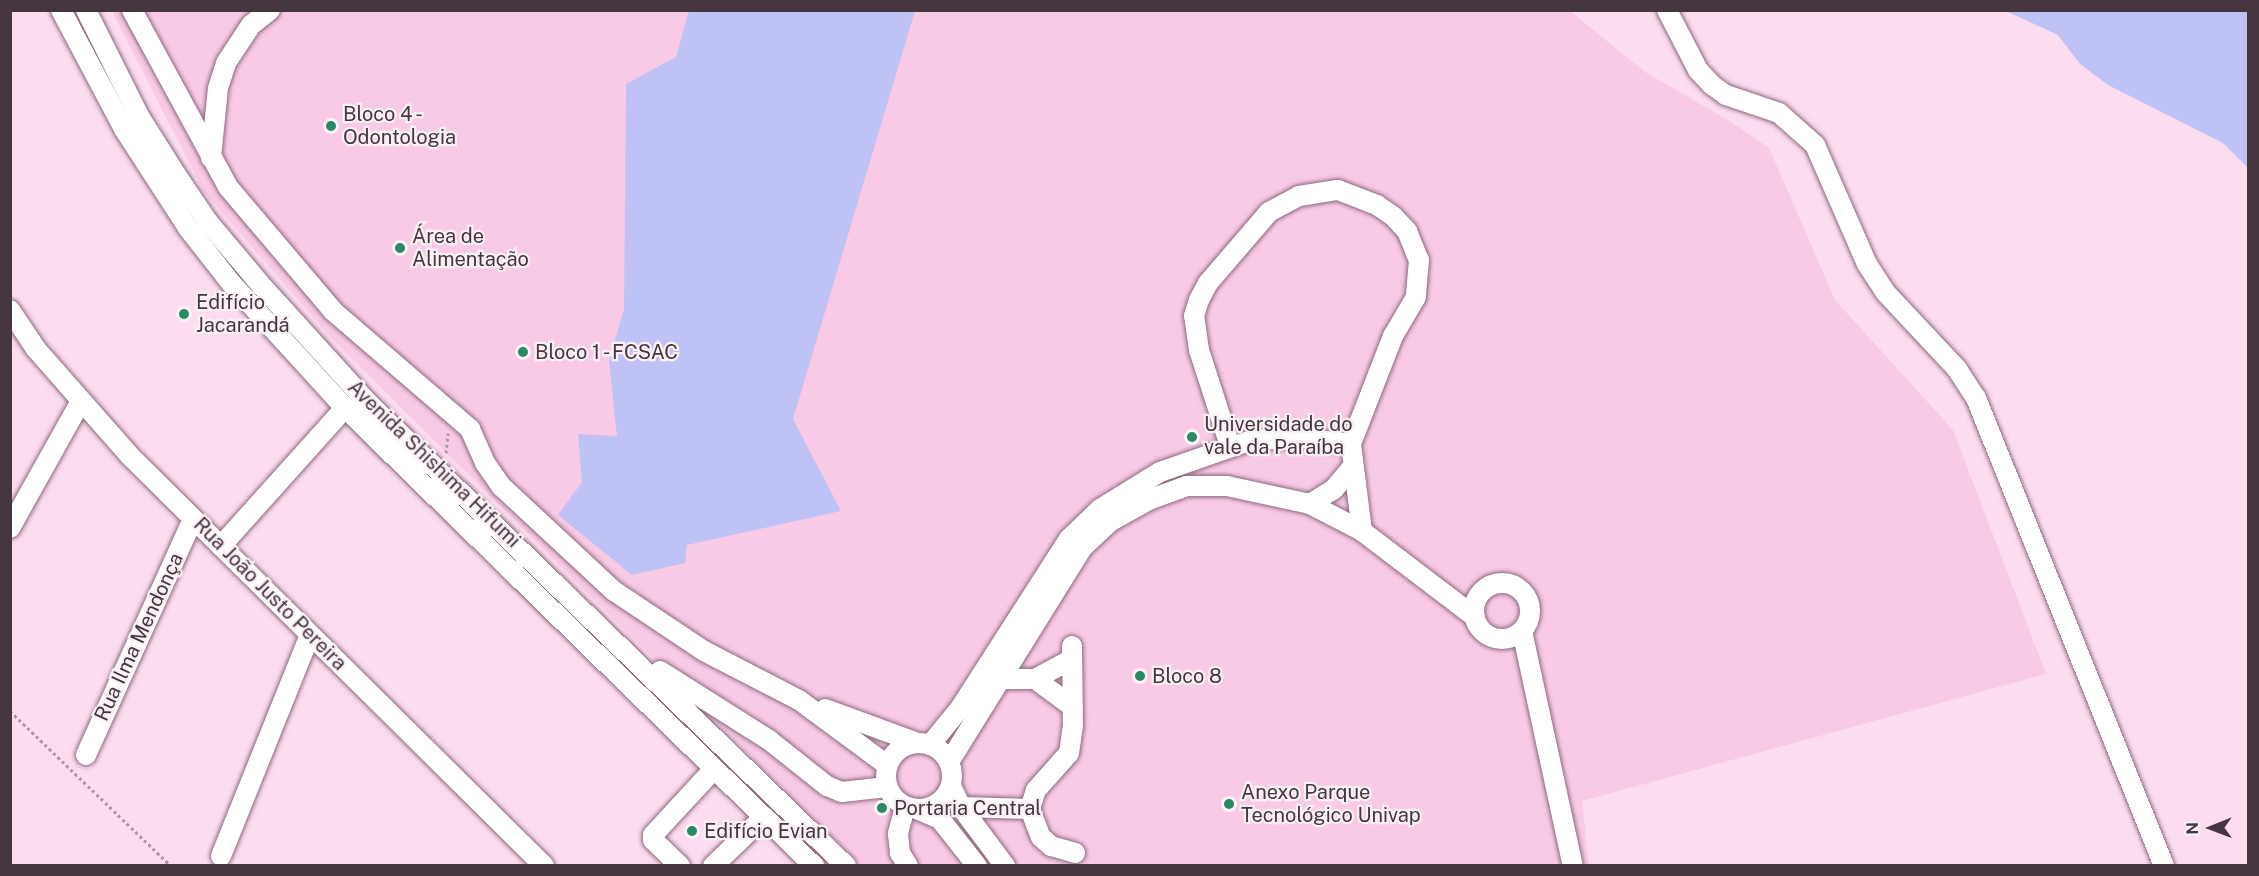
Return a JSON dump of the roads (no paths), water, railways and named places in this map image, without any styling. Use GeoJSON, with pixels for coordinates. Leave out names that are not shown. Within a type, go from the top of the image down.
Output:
{"type":"FeatureCollection","features":[{"type":"Feature","properties":{"kind":"street","name":"Avenida Shishima Hifumi"},"geometry":{"type":"LineString","coordinates":[[86,10],[139,116],[208,222],[365,400],[617,641],[846,866]]}},
{"type":"Feature","properties":{"kind":"street"},"geometry":{"type":"LineString","coordinates":[[132,10],[211,158],[269,239],[333,311],[470,429],[485,463],[502,488],[591,573],[704,651],[800,700],[924,744],[949,762]]}},
{"type":"Feature","properties":{"kind":"street"},"geometry":{"type":"LineString","coordinates":[[211,158],[218,88],[226,63],[251,25],[270,10]]}},
{"type":"Feature","properties":{"kind":"street"},"geometry":{"type":"LineString","coordinates":[[1666,10],[1698,70],[1712,85],[1726,95],[1779,113],[1815,145],[1867,264],[1886,291],[1957,369],[1976,398],[2164,866]]}},
{"type":"Feature","properties":{"kind":"street","name":"Avenida Shishima Hifumi"},"geometry":{"type":"LineString","coordinates":[[61,11],[124,129],[188,228],[231,283],[345,408],[814,866]]}},
{"type":"Feature","properties":{"kind":"street"},"geometry":{"type":"LineString","coordinates":[[1230,446],[1199,350],[1194,316],[1198,300],[1208,283],[1269,212],[1299,196],[1338,190],[1377,205],[1393,216],[1407,231],[1419,260],[1416,297],[1393,336],[1351,444],[1362,531]]}},
{"type":"Feature","properties":{"kind":"street","name":"Rua João Justo Pereira"},"geometry":{"type":"LineString","coordinates":[[10,310],[36,349],[81,403],[193,519],[544,866]]}},
{"type":"Feature","properties":{"kind":"street"},"geometry":{"type":"LineString","coordinates":[[10,528],[81,403]]}},
{"type":"Feature","properties":{"kind":"street"},"geometry":{"type":"LineString","coordinates":[[221,546],[345,408]]}},
{"type":"Feature","properties":{"kind":"street"},"geometry":{"type":"LineString","coordinates":[[887,787],[887,765],[901,748],[924,744],[961,707],[1069,539],[1100,508],[1160,471],[1230,446],[1283,438],[1351,444]]}},
{"type":"Feature","properties":{"kind":"street"},"geometry":{"type":"LineString","coordinates":[[1310,504],[1334,489],[1353,466]]}},
{"type":"Feature","properties":{"kind":"street"},"geometry":{"type":"LineString","coordinates":[[1005,866],[961,807],[951,786],[949,762],[1082,548],[1111,521],[1151,499],[1187,486],[1227,486],[1310,504],[1362,531],[1448,594],[1474,617],[1483,632],[1498,639],[1522,631]]}},
{"type":"Feature","properties":{"kind":"street","name":"Rua Ilma Mendonça"},"geometry":{"type":"LineString","coordinates":[[86,755],[193,519]]}},
{"type":"Feature","properties":{"kind":"street"},"geometry":{"type":"LineString","coordinates":[[1474,617],[1476,599],[1482,592],[1499,583],[1518,588],[1525,595],[1530,614],[1522,631],[1573,866]]}},
{"type":"Feature","properties":{"kind":"street"},"geometry":{"type":"LineString","coordinates":[[1448,594],[1482,592]]}},
{"type":"Feature","properties":{"kind":"street"},"geometry":{"type":"LineString","coordinates":[[221,856],[310,634]]}},
{"type":"Feature","properties":{"kind":"street"},"geometry":{"type":"LineString","coordinates":[[617,641],[769,740],[827,786],[842,792],[887,787],[912,808],[940,819],[977,866]]}},
{"type":"Feature","properties":{"kind":"street"},"geometry":{"type":"LineString","coordinates":[[1000,679],[1035,679],[1072,652],[1073,707],[1069,753],[1036,790],[1029,809],[1041,837],[1051,846],[1075,853]]}},
{"type":"Feature","properties":{"kind":"street"},"geometry":{"type":"LineString","coordinates":[[1035,679],[1073,707]]}},
{"type":"Feature","properties":{"kind":"street"},"geometry":{"type":"LineString","coordinates":[[800,700],[887,765]]}},
{"type":"Feature","properties":{"kind":"street"},"geometry":{"type":"LineString","coordinates":[[680,866],[652,835],[714,769]]}},
{"type":"Feature","properties":{"kind":"street"},"geometry":{"type":"LineString","coordinates":[[912,808],[939,803],[951,786]]}},
{"type":"Feature","properties":{"kind":"street"},"geometry":{"type":"LineString","coordinates":[[961,807],[1029,809]]}},
{"type":"Feature","properties":{"kind":"street"},"geometry":{"type":"LineString","coordinates":[[908,866],[900,853],[898,834],[912,808]]}},
{"type":"Feature","properties":{"kind":"street"},"geometry":{"type":"LineString","coordinates":[[713,866],[764,817]]}},
{"type":"Feature","properties":{"kind":"place","name":"Bloco 4 - Odontologia"},"geometry":{"type":"Point","coordinates":[331,126]}},
{"type":"Feature","properties":{"kind":"place","name":"Área de Alimentação"},"geometry":{"type":"Point","coordinates":[400,248]}},
{"type":"Feature","properties":{"kind":"place","name":"Edifício Jacarandá"},"geometry":{"type":"Point","coordinates":[184,314]}},
{"type":"Feature","properties":{"kind":"place","name":"Bloco 1 - FCSAC"},"geometry":{"type":"Point","coordinates":[523,352]}},
{"type":"Feature","properties":{"kind":"place","name":"Universidade do vale da Paraíba"},"geometry":{"type":"Point","coordinates":[1192,437]}},
{"type":"Feature","properties":{"kind":"place","name":"Bloco 8"},"geometry":{"type":"Point","coordinates":[1140,676]}},
{"type":"Feature","properties":{"kind":"place","name":"Anexo Parque Tecnológico Univap"},"geometry":{"type":"Point","coordinates":[1229,804]}},
{"type":"Feature","properties":{"kind":"place","name":"Portaria Central"},"geometry":{"type":"Point","coordinates":[882,808]}},
{"type":"Feature","properties":{"kind":"place","name":"Edifício Evian"},"geometry":{"type":"Point","coordinates":[692,831]}}]}
